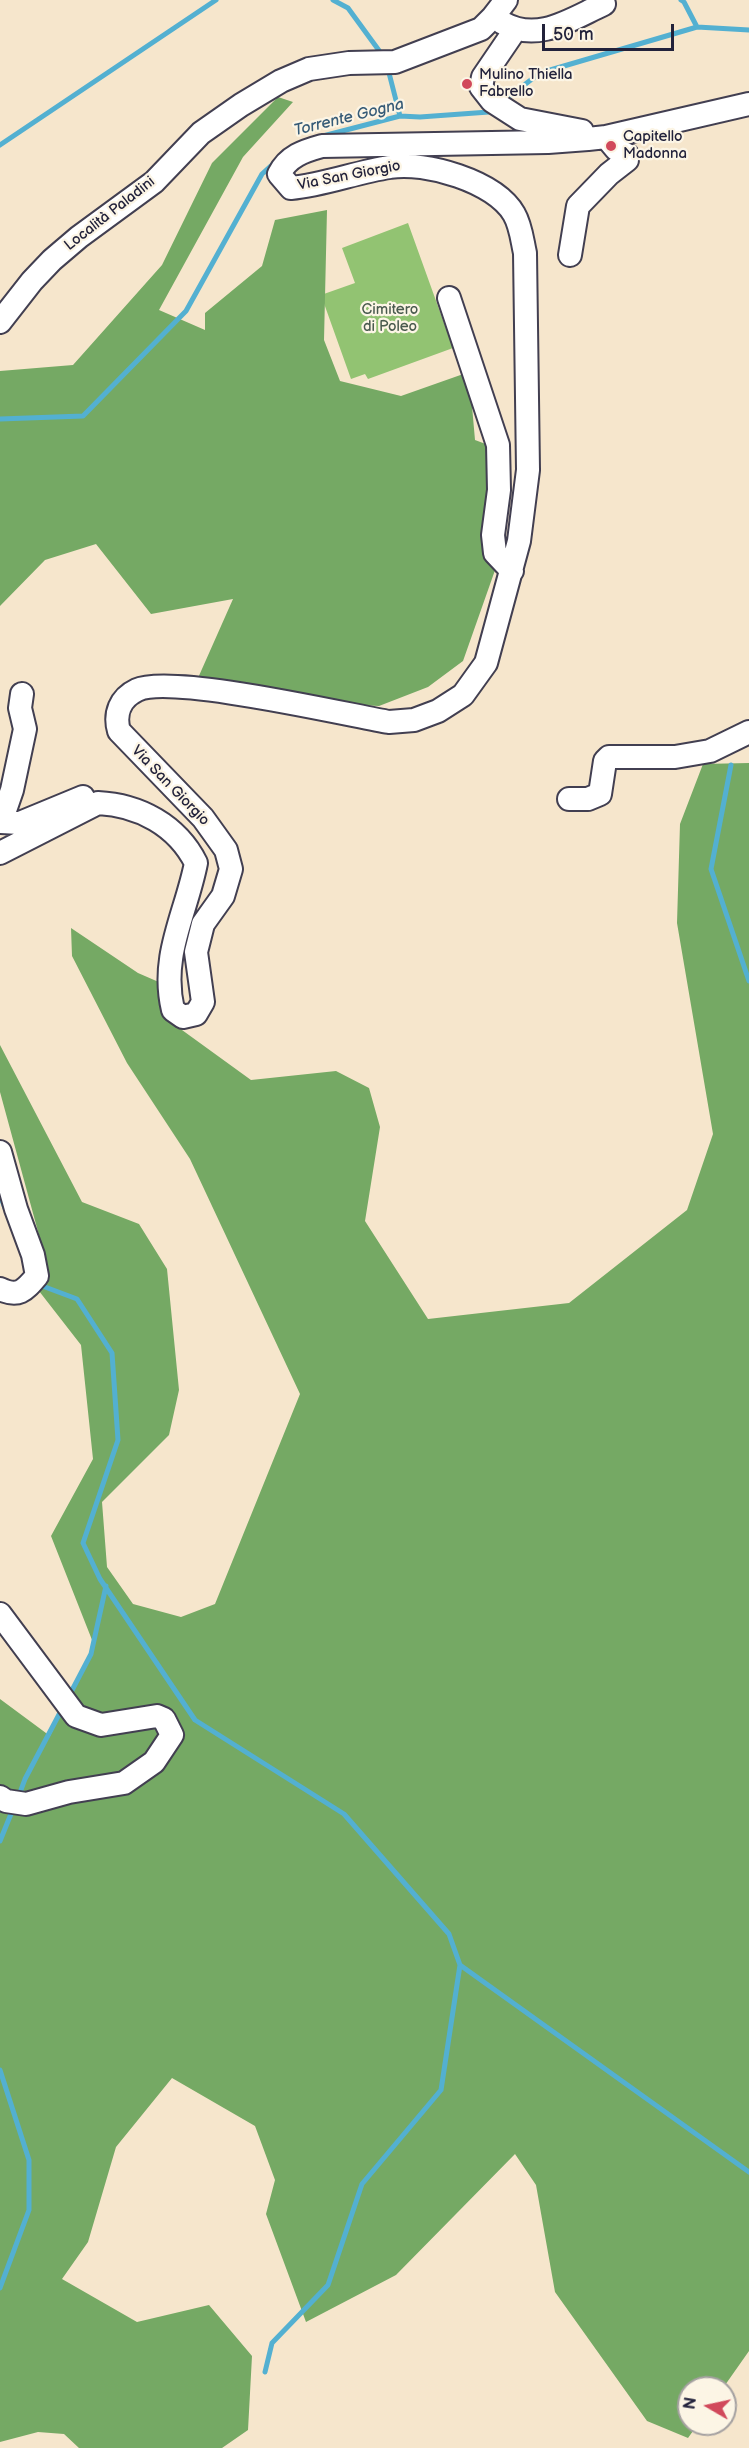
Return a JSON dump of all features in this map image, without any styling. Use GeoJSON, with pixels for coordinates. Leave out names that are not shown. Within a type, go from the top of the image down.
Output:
{"type":"FeatureCollection","features":[{"type":"Feature","properties":{"kind":"street"},"geometry":{"type":"LineString","coordinates":[[515,30],[541,32],[604,4]]}},
{"type":"Feature","properties":{"kind":"street"},"geometry":{"type":"LineString","coordinates":[[500,9],[515,30]]}},
{"type":"Feature","properties":{"kind":"street","name":"Località Paladini"},"geometry":{"type":"LineString","coordinates":[[0,322],[32,281],[52,260],[79,237],[154,183],[201,133],[241,105],[281,81],[309,69],[349,63],[395,62],[481,29],[500,9]]}},
{"type":"Feature","properties":{"kind":"street"},"geometry":{"type":"LineString","coordinates":[[515,30],[483,77],[481,87],[494,102],[533,123],[578,128],[627,155],[627,160],[609,174],[578,206],[570,255]]}},
{"type":"Feature","properties":{"kind":"street","name":"Via San Giorgio"},"geometry":{"type":"LineString","coordinates":[[22,694],[20,708],[25,729],[12,790],[1,822],[20,823],[76,798],[84,797],[98,803],[115,804],[145,813],[188,846],[196,863],[173,944],[169,992],[173,1010],[183,1017],[196,1014],[203,1002],[196,952],[203,924],[223,896],[231,869],[226,850],[203,818],[119,731],[117,723],[119,706],[125,698],[138,689],[175,685],[389,722],[414,720],[438,711],[463,695],[486,663],[519,541],[528,471],[525,253],[519,225],[513,212],[501,199],[470,182],[432,168],[414,165],[392,166],[352,174],[312,186],[291,188],[279,174],[284,165],[298,153],[322,146],[548,142],[597,138],[749,104]]}},
{"type":"Feature","properties":{"kind":"street"},"geometry":{"type":"LineString","coordinates":[[449,298],[498,445],[499,490],[493,535],[495,553],[512,571]]}},
{"type":"Feature","properties":{"kind":"street"},"geometry":{"type":"LineString","coordinates":[[569,799],[588,799],[600,794],[605,761],[609,757],[675,757],[710,751],[749,732]]}},
{"type":"Feature","properties":{"kind":"street"},"geometry":{"type":"LineString","coordinates":[[0,853],[98,803]]}},
{"type":"Feature","properties":{"kind":"street"},"geometry":{"type":"LineString","coordinates":[[0,1152],[16,1209],[33,1255],[31,1283],[9,1294],[0,1289]]}},
{"type":"Feature","properties":{"kind":"street"},"geometry":{"type":"LineString","coordinates":[[0,1614],[76,1716],[101,1725],[157,1716],[164,1719],[172,1735],[154,1762],[124,1783],[11,1801]]}},
{"type":"Feature","properties":{"kind":"green space"},"geometry":{"type":"Polygon","coordinates":[[[278,97],[293,102],[243,157],[159,310],[205,330],[205,313],[262,266],[275,220],[327,210],[324,340],[340,381],[401,396],[469,372],[475,440],[491,446],[500,556],[463,661],[428,687],[379,706],[321,703],[198,678],[233,599],[151,614],[96,544],[45,560],[0,606],[0,371],[73,365],[162,265],[212,163],[278,97]]]}},
{"type":"Feature","properties":{"kind":"green space","name":"Cimitero di Poleo"},"geometry":{"type":"Polygon","coordinates":[[[408,223],[453,348],[368,379],[365,374],[351,379],[321,295],[355,283],[342,248],[408,223]]]}},
{"type":"Feature","properties":{"kind":"green space"},"geometry":{"type":"Polygon","coordinates":[[[749,763],[749,2351],[731,2376],[677,2376],[677,2433],[647,2421],[555,2292],[536,2185],[515,2154],[396,2275],[306,2322],[266,2214],[275,2180],[255,2126],[172,2078],[116,2147],[88,2242],[62,2279],[137,2322],[209,2305],[252,2356],[248,2430],[222,2448],[79,2448],[64,2434],[38,2432],[0,2442],[0,1699],[50,1736],[94,1645],[51,1536],[93,1459],[81,1345],[39,1291],[49,1272],[0,1092],[0,1045],[82,1202],[139,1224],[167,1269],[179,1390],[169,1435],[102,1502],[107,1567],[133,1604],[181,1617],[215,1604],[300,1394],[190,1159],[127,1063],[72,956],[71,928],[138,973],[161,983],[182,1030],[251,1080],[336,1071],[369,1088],[380,1127],[365,1221],[428,1319],[569,1303],[687,1210],[713,1134],[677,923],[680,824],[703,764],[749,763]]]}},
{"type":"Feature","properties":{"kind":"waterway"},"geometry":{"type":"LineString","coordinates":[[0,145],[216,0]]}},
{"type":"Feature","properties":{"kind":"waterway"},"geometry":{"type":"LineString","coordinates":[[333,0],[348,8],[383,56]]}},
{"type":"Feature","properties":{"kind":"waterway"},"geometry":{"type":"LineString","coordinates":[[681,0],[697,27]]}},
{"type":"Feature","properties":{"kind":"waterway","name":"Torrente Gogna"},"geometry":{"type":"LineString","coordinates":[[503,101],[540,73],[697,27],[749,30]]}},
{"type":"Feature","properties":{"kind":"waterway"},"geometry":{"type":"LineString","coordinates":[[388,69],[400,116]]}},
{"type":"Feature","properties":{"kind":"waterway","name":"Torrente Gogna"},"geometry":{"type":"LineString","coordinates":[[323,136],[400,116],[420,117],[489,112],[493,109]]}},
{"type":"Feature","properties":{"kind":"waterway","name":"Torrente Gogna"},"geometry":{"type":"LineString","coordinates":[[0,419],[83,416],[186,311],[262,174],[274,163]]}},
{"type":"Feature","properties":{"kind":"waterway"},"geometry":{"type":"LineString","coordinates":[[731,765],[711,869],[749,981]]}},
{"type":"Feature","properties":{"kind":"waterway"},"geometry":{"type":"LineString","coordinates":[[0,1195],[5,1208]]}},
{"type":"Feature","properties":{"kind":"waterway"},"geometry":{"type":"LineString","coordinates":[[37,1284],[77,1299],[112,1353],[118,1440],[83,1543],[100,1579],[195,1720],[344,1814],[449,1934],[460,1965],[441,2090],[362,2184],[328,2285],[272,2343],[265,2372]]}},
{"type":"Feature","properties":{"kind":"waterway"},"geometry":{"type":"LineString","coordinates":[[69,1696],[91,1654],[106,1586]]}},
{"type":"Feature","properties":{"kind":"waterway"},"geometry":{"type":"LineString","coordinates":[[18,1798],[25,1779],[63,1707]]}},
{"type":"Feature","properties":{"kind":"waterway"},"geometry":{"type":"LineString","coordinates":[[0,1841],[13,1809]]}},
{"type":"Feature","properties":{"kind":"waterway"},"geometry":{"type":"LineString","coordinates":[[460,1965],[749,2172]]}},
{"type":"Feature","properties":{"kind":"waterway"},"geometry":{"type":"LineString","coordinates":[[0,2070],[29,2160],[29,2210],[0,2288]]}},
{"type":"Feature","properties":{"kind":"place","name":"Mulino Thiella Fabrello"},"geometry":{"type":"Point","coordinates":[467,84]}},
{"type":"Feature","properties":{"kind":"place","name":"Capitello Madonna"},"geometry":{"type":"Point","coordinates":[611,146]}}]}
